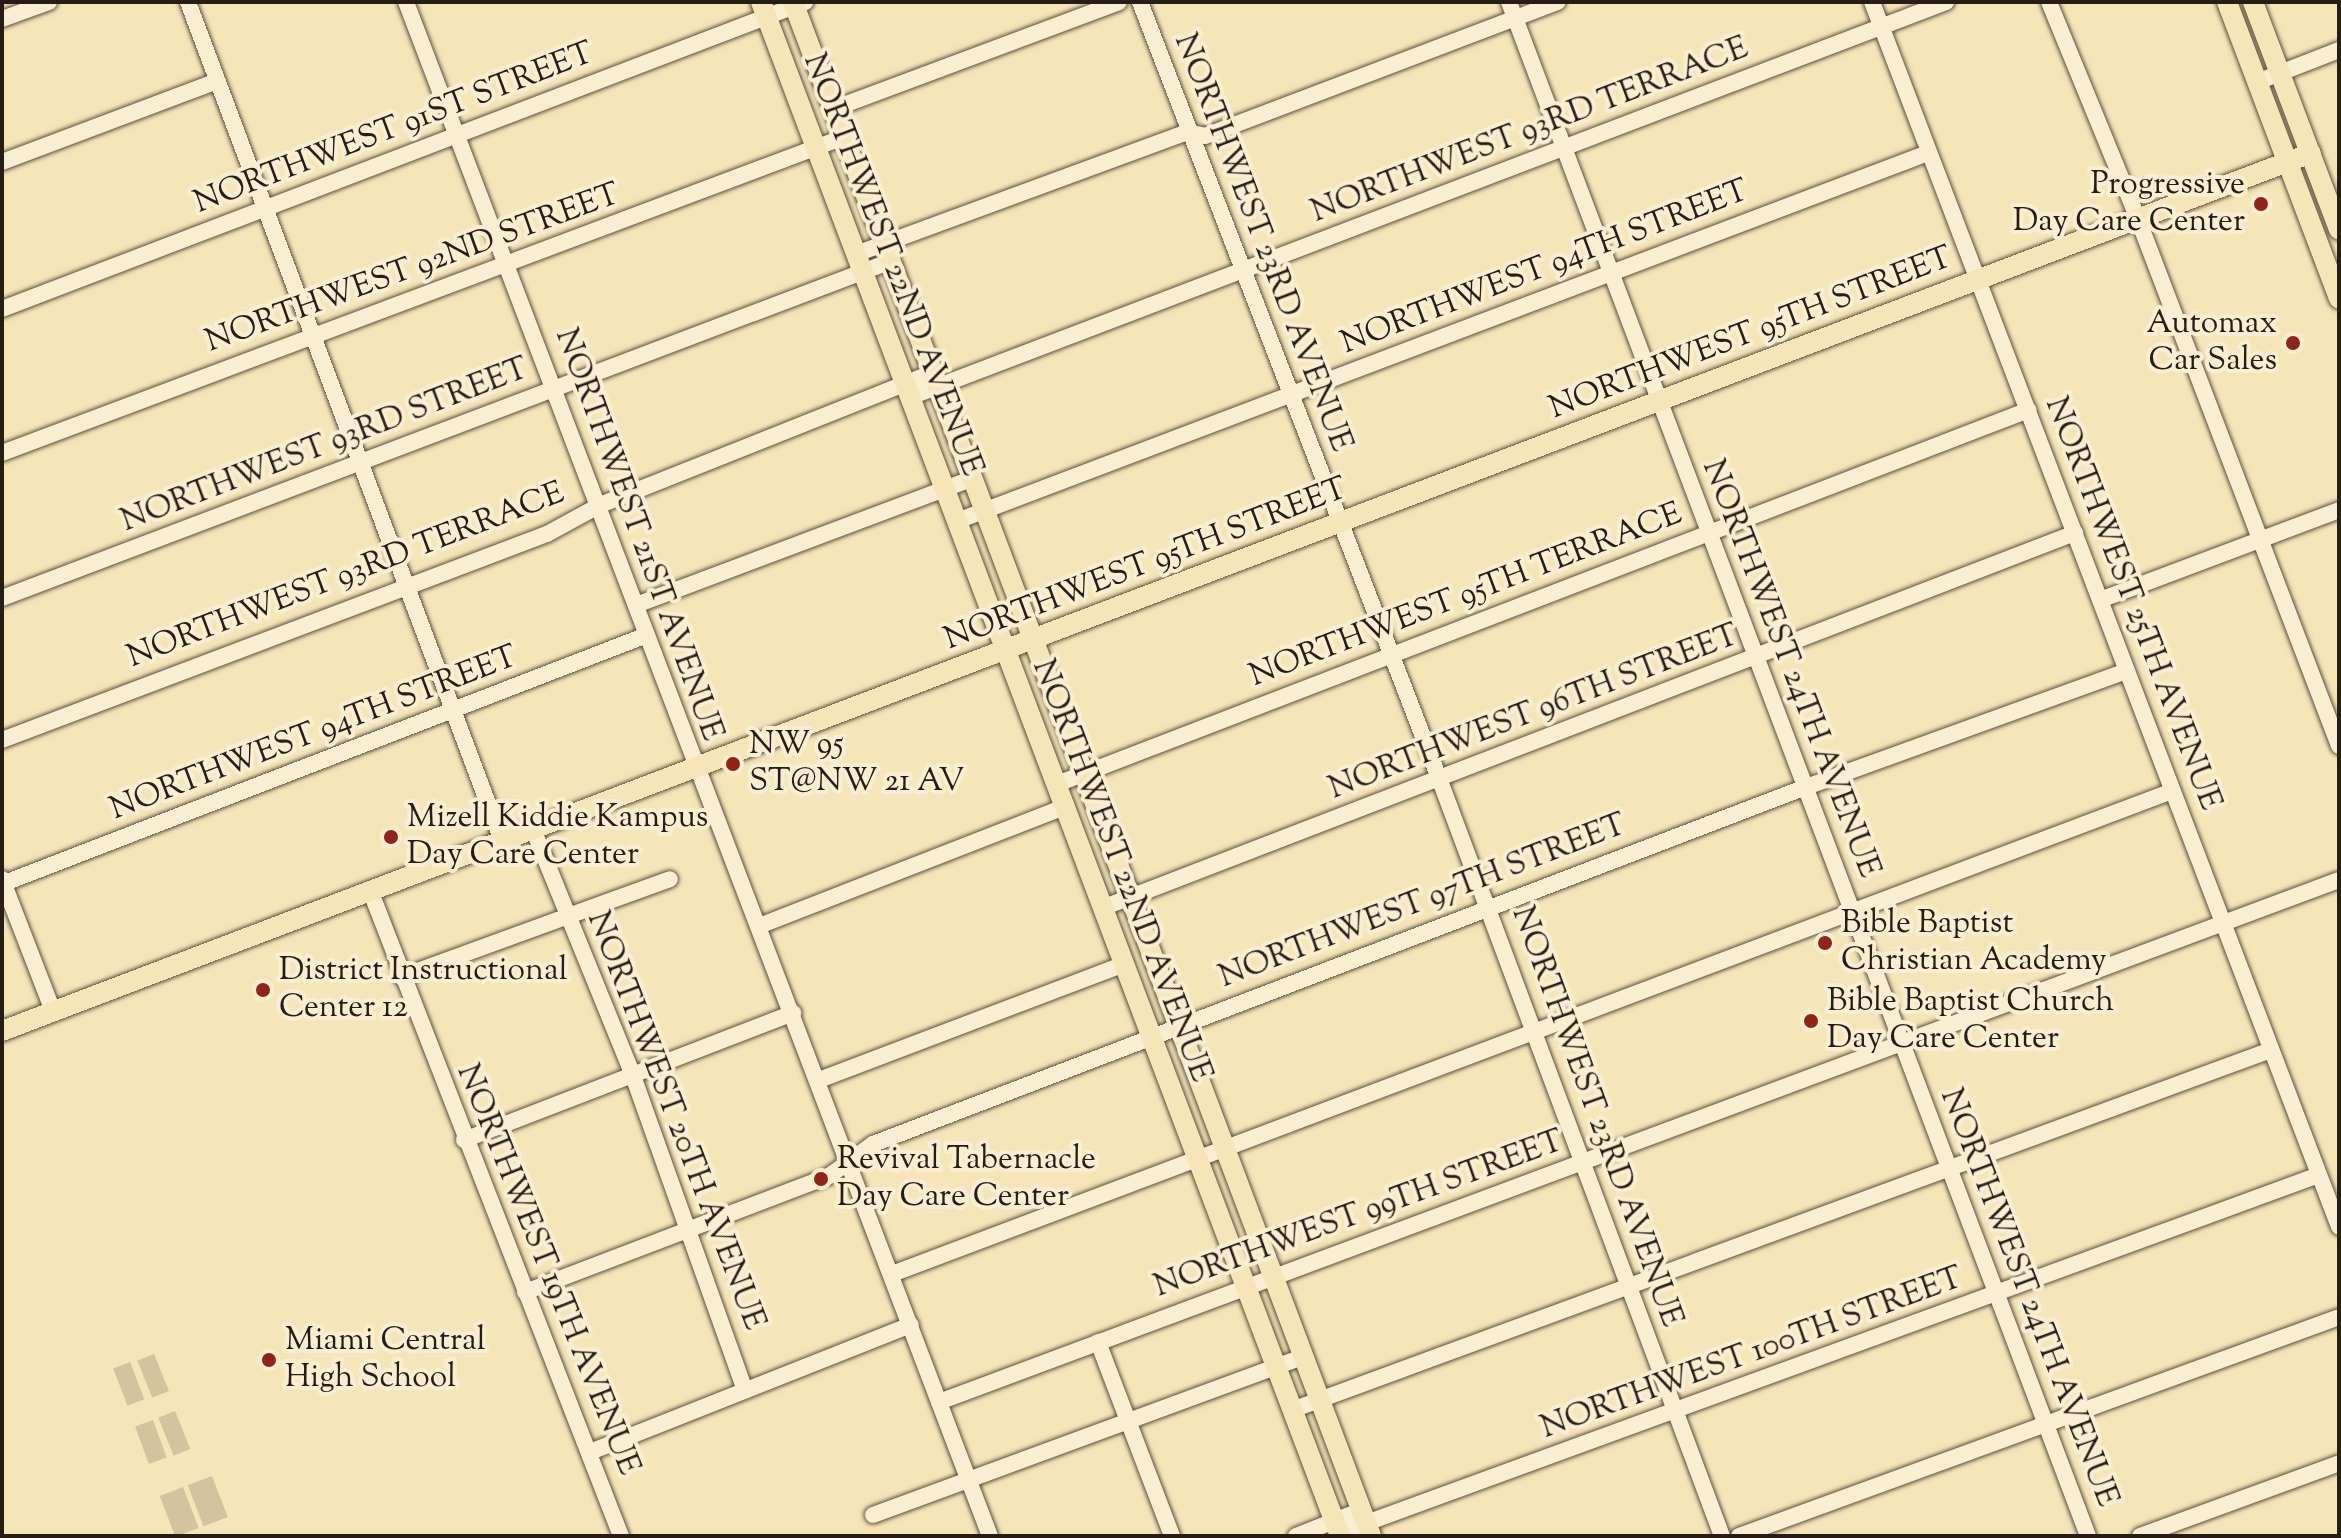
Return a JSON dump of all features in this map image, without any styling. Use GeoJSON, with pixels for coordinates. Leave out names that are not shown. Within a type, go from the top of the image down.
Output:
{"type":"FeatureCollection","features":[{"type":"Feature","properties":{"kind":"main road"},"geometry":{"type":"LineString","coordinates":[[2227,2],[2339,299]]}},
{"type":"Feature","properties":{"kind":"main road"},"geometry":{"type":"LineString","coordinates":[[2253,2],[2339,228]]}},
{"type":"Feature","properties":{"kind":"main road","name":"NORTHWEST 22ND AVENUE"},"geometry":{"type":"LineString","coordinates":[[798,3],[833,109],[971,479],[1086,771],[1366,1523]]}},
{"type":"Feature","properties":{"kind":"main road","name":"NORTHWEST 22ND AVENUE"},"geometry":{"type":"LineString","coordinates":[[764,10],[1066,806],[1122,965],[1338,1530]]}},
{"type":"Feature","properties":{"kind":"main road","name":"NORTHWEST 95TH STREET"},"geometry":{"type":"LineString","coordinates":[[2,1031],[1035,641],[2311,153]]}},
{"type":"Feature","properties":{"kind":"street"},"geometry":{"type":"LineString","coordinates":[[2,19],[49,2]]}},
{"type":"Feature","properties":{"kind":"street"},"geometry":{"type":"LineString","coordinates":[[188,2],[502,841]]}},
{"type":"Feature","properties":{"kind":"street","name":"NORTHWEST 21ST AVENUE"},"geometry":{"type":"LineString","coordinates":[[406,2],[600,505],[695,767],[850,1161],[990,1536]]}},
{"type":"Feature","properties":{"kind":"street"},"geometry":{"type":"LineString","coordinates":[[833,109],[1119,2]]}},
{"type":"Feature","properties":{"kind":"street","name":"NORTHWEST 23RD AVENUE"},"geometry":{"type":"LineString","coordinates":[[1140,2],[1488,907],[1530,1031],[1722,1536]]}},
{"type":"Feature","properties":{"kind":"street","name":"NORTHWEST 93RD STREET"},"geometry":{"type":"LineString","coordinates":[[2,598],[555,389],[1188,132],[1205,136],[1512,10],[1557,2]]}},
{"type":"Feature","properties":{"kind":"street","name":"NORTHWEST 25TH AVENUE"},"geometry":{"type":"LineString","coordinates":[[1872,2],[2339,1227]]}},
{"type":"Feature","properties":{"kind":"street","name":"NORTHWEST 93RD TERRACE"},"geometry":{"type":"LineString","coordinates":[[2,740],[547,534],[600,505],[935,380],[1244,271],[1946,2]]}},
{"type":"Feature","properties":{"kind":"street"},"geometry":{"type":"LineString","coordinates":[[2049,2],[2138,219],[2339,746]]}},
{"type":"Feature","properties":{"kind":"street","name":"NORTHWEST 91ST STREET"},"geometry":{"type":"LineString","coordinates":[[2,309],[265,210],[764,10],[798,3]]}},
{"type":"Feature","properties":{"kind":"street","name":"NORTHWEST 24TH AVENUE"},"geometry":{"type":"LineString","coordinates":[[1512,10],[1567,146],[1707,533],[2088,1536]]}},
{"type":"Feature","properties":{"kind":"street"},"geometry":{"type":"LineString","coordinates":[[2257,82],[2339,50]]}},
{"type":"Feature","properties":{"kind":"street"},"geometry":{"type":"LineString","coordinates":[[2,162],[217,81]]}},
{"type":"Feature","properties":{"kind":"street","name":"NORTHWEST 92ND STREET"},"geometry":{"type":"LineString","coordinates":[[2,453],[312,334],[507,266],[844,137]]}},
{"type":"Feature","properties":{"kind":"street","name":"NORTHWEST 94TH STREET"},"geometry":{"type":"LineString","coordinates":[[957,521],[1928,153]]}},
{"type":"Feature","properties":{"kind":"street","name":"NORTHWEST 95TH TERRACE"},"geometry":{"type":"LineString","coordinates":[[1057,784],[1392,658],[2029,410]]}},
{"type":"Feature","properties":{"kind":"street"},"geometry":{"type":"LineString","coordinates":[[636,605],[971,479]]}},
{"type":"Feature","properties":{"kind":"street"},"geometry":{"type":"LineString","coordinates":[[2100,600],[2339,510]]}},
{"type":"Feature","properties":{"kind":"street","name":"NORTHWEST 96TH STREET"},"geometry":{"type":"LineString","coordinates":[[1102,908],[1756,659],[2075,533]]}},
{"type":"Feature","properties":{"kind":"street","name":"NORTHWEST 94TH STREET"},"geometry":{"type":"LineString","coordinates":[[3,883],[647,635]]}},
{"type":"Feature","properties":{"kind":"street","name":"NORTHWEST 97TH STREET"},"geometry":{"type":"LineString","coordinates":[[525,1292],[829,1176],[873,1144],[1150,1036],[1806,787],[2127,671]]}},
{"type":"Feature","properties":{"kind":"street"},"geometry":{"type":"LineString","coordinates":[[892,1274],[2172,791]]}},
{"type":"Feature","properties":{"kind":"street"},"geometry":{"type":"LineString","coordinates":[[759,926],[1066,806]]}},
{"type":"Feature","properties":{"kind":"street","name":"NORTHWEST 20TH AVENUE"},"geometry":{"type":"LineString","coordinates":[[533,829],[632,1073],[745,1390]]}},
{"type":"Feature","properties":{"kind":"street"},"geometry":{"type":"LineString","coordinates":[[401,977],[670,879]]}},
{"type":"Feature","properties":{"kind":"street","name":"NORTHWEST 99TH STREET"},"geometry":{"type":"LineString","coordinates":[[939,1402],[2339,880]]}},
{"type":"Feature","properties":{"kind":"street"},"geometry":{"type":"LineString","coordinates":[[3,883],[53,1011]]}},
{"type":"Feature","properties":{"kind":"street","name":"NORTHWEST 19TH AVENUE"},"geometry":{"type":"LineString","coordinates":[[370,890],[464,1140],[621,1536]]}},
{"type":"Feature","properties":{"kind":"street"},"geometry":{"type":"LineString","coordinates":[[819,1080],[1122,965]]}},
{"type":"Feature","properties":{"kind":"street"},"geometry":{"type":"LineString","coordinates":[[464,1140],[793,1013]]}},
{"type":"Feature","properties":{"kind":"street"},"geometry":{"type":"LineString","coordinates":[[1292,1410],[1951,1171],[2271,1050]]}},
{"type":"Feature","properties":{"kind":"street","name":"NORTHWEST 100TH STREET"},"geometry":{"type":"LineString","coordinates":[[1296,1536],[1366,1523],[2319,1175]]}},
{"type":"Feature","properties":{"kind":"street"},"geometry":{"type":"LineString","coordinates":[[1739,1536],[2339,1317]]}},
{"type":"Feature","properties":{"kind":"street"},"geometry":{"type":"LineString","coordinates":[[590,1452],[911,1325]]}},
{"type":"Feature","properties":{"kind":"street"},"geometry":{"type":"LineString","coordinates":[[1098,1342],[1172,1536]]}},
{"type":"Feature","properties":{"kind":"street"},"geometry":{"type":"LineString","coordinates":[[873,1515],[1304,1356]]}},
{"type":"Feature","properties":{"kind":"street"},"geometry":{"type":"LineString","coordinates":[[2140,1536],[2339,1463]]}},
{"type":"Feature","properties":{"kind":"shaded area"},"geometry":{"type":"Polygon","coordinates":[[[154,1354],[169,1391],[152,1398],[137,1361],[154,1354]]]}},
{"type":"Feature","properties":{"kind":"shaded area"},"geometry":{"type":"Polygon","coordinates":[[[130,1362],[144,1399],[128,1406],[113,1368],[130,1362]]]}},
{"type":"Feature","properties":{"kind":"shaded area"},"geometry":{"type":"Polygon","coordinates":[[[175,1411],[190,1449],[174,1456],[158,1418],[175,1411]]]}},
{"type":"Feature","properties":{"kind":"shaded area"},"geometry":{"type":"Polygon","coordinates":[[[153,1420],[167,1458],[149,1464],[135,1426],[153,1420]]]}},
{"type":"Feature","properties":{"kind":"shaded area"},"geometry":{"type":"Polygon","coordinates":[[[212,1476],[228,1517],[203,1526],[188,1485],[212,1476]]]}},
{"type":"Feature","properties":{"kind":"shaded area"},"geometry":{"type":"Polygon","coordinates":[[[183,1487],[199,1528],[175,1536],[160,1496],[183,1487]]]}},
{"type":"Feature","properties":{"kind":"place","name":"Progressive Day Care Center"},"geometry":{"type":"Point","coordinates":[2261,204]}},
{"type":"Feature","properties":{"kind":"place","name":"Automax Car Sales"},"geometry":{"type":"Point","coordinates":[2293,343]}},
{"type":"Feature","properties":{"kind":"place","name":"NW 95 ST@NW 21 AV"},"geometry":{"type":"Point","coordinates":[733,764]}},
{"type":"Feature","properties":{"kind":"place","name":"Mizell Kiddie Kampus Day Care Center"},"geometry":{"type":"Point","coordinates":[391,837]}},
{"type":"Feature","properties":{"kind":"place","name":"Bible Baptist Christian Academy"},"geometry":{"type":"Point","coordinates":[1825,943]}},
{"type":"Feature","properties":{"kind":"place","name":"District Instructional Center 12"},"geometry":{"type":"Point","coordinates":[263,990]}},
{"type":"Feature","properties":{"kind":"place","name":"Bible Baptist Church Day Care Center"},"geometry":{"type":"Point","coordinates":[1811,1021]}},
{"type":"Feature","properties":{"kind":"place","name":"Revival Tabernacle Day Care Center"},"geometry":{"type":"Point","coordinates":[821,1179]}},
{"type":"Feature","properties":{"kind":"place","name":"Miami Central High School"},"geometry":{"type":"Point","coordinates":[269,1360]}}]}
